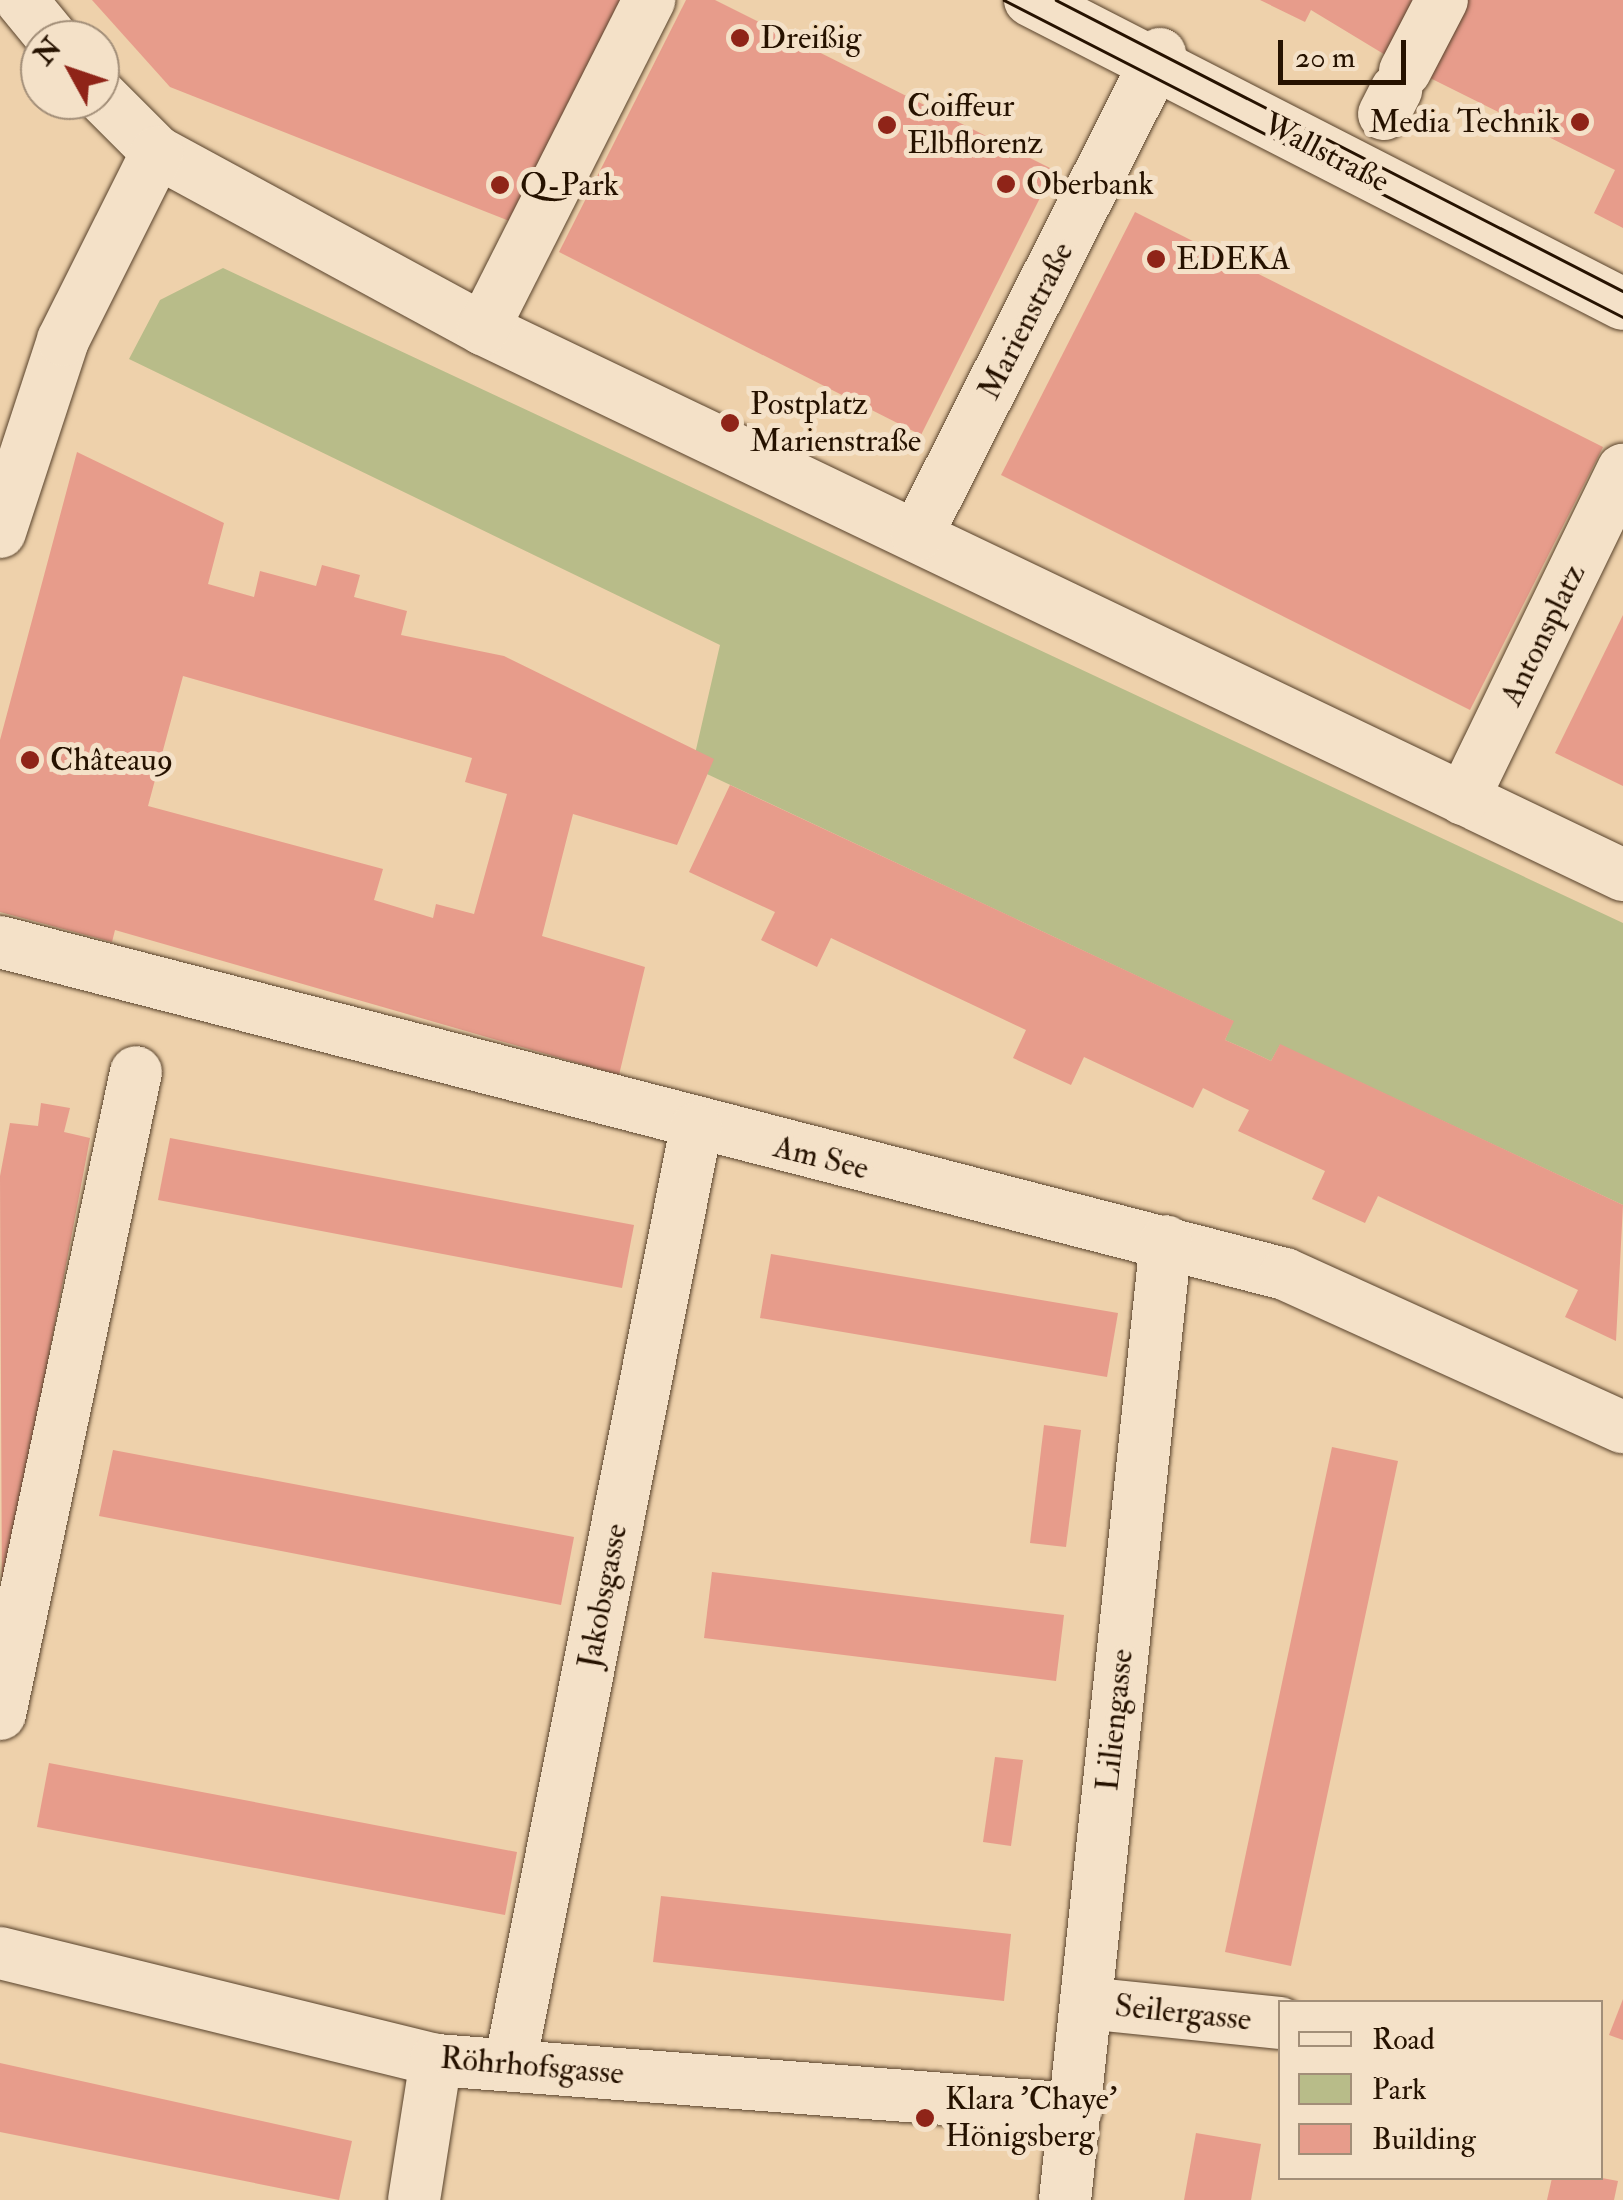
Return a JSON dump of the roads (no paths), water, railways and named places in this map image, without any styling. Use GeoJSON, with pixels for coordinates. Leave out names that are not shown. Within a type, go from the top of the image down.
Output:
{"type":"FeatureCollection","features":[{"type":"Feature","properties":{"kind":"street"},"geometry":{"type":"LineString","coordinates":[[21,0],[38,20]]}},
{"type":"Feature","properties":{"kind":"street"},"geometry":{"type":"LineString","coordinates":[[483,328],[650,0]]}},
{"type":"Feature","properties":{"kind":"street","name":"Wallstraße"},"geometry":{"type":"LineString","coordinates":[[1030,0],[1158,59],[1623,304]]}},
{"type":"Feature","properties":{"kind":"street"},"geometry":{"type":"LineString","coordinates":[[1395,92],[1442,0]]}},
{"type":"Feature","properties":{"kind":"street","name":"Marienstraße"},"geometry":{"type":"LineString","coordinates":[[917,535],[1158,59]]}},
{"type":"Feature","properties":{"kind":"street"},"geometry":{"type":"LineString","coordinates":[[120,114],[157,152],[483,328],[1623,875]]}},
{"type":"Feature","properties":{"kind":"street"},"geometry":{"type":"LineString","coordinates":[[0,532],[63,340],[157,152]]}},
{"type":"Feature","properties":{"kind":"street","name":"Antonsplatz"},"geometry":{"type":"LineString","coordinates":[[1463,799],[1623,470]]}},
{"type":"Feature","properties":{"kind":"street","name":"Am See"},"geometry":{"type":"LineString","coordinates":[[0,942],[696,1128],[1166,1241],[1285,1274],[1623,1427]]}},
{"type":"Feature","properties":{"kind":"street"},"geometry":{"type":"LineString","coordinates":[[0,1714],[136,1072]]}},
{"type":"Feature","properties":{"kind":"street","name":"Jakobsgasse"},"geometry":{"type":"LineString","coordinates":[[510,2064],[696,1128]]}},
{"type":"Feature","properties":{"kind":"street","name":"Liliengasse"},"geometry":{"type":"LineString","coordinates":[[1065,2200],[1166,1241]]}},
{"type":"Feature","properties":{"kind":"street","name":"Röhrhofsgasse"},"geometry":{"type":"LineString","coordinates":[[0,1953],[436,2060],[1076,2109]]}},
{"type":"Feature","properties":{"kind":"street","name":"Seilergasse"},"geometry":{"type":"LineString","coordinates":[[1086,2003],[1278,2023]]}},
{"type":"Feature","properties":{"kind":"street"},"geometry":{"type":"LineString","coordinates":[[414,2200],[436,2060]]}},
{"type":"Feature","properties":{"kind":"tram line"},"geometry":{"type":"LineString","coordinates":[[1004,0],[1623,317]]}},
{"type":"Feature","properties":{"kind":"tram line"},"geometry":{"type":"LineString","coordinates":[[1056,0],[1623,291]]}},
{"type":"Feature","properties":{"kind":"place","name":"Dreißig"},"geometry":{"type":"Point","coordinates":[740,38]}},
{"type":"Feature","properties":{"kind":"place","name":"Media Technik"},"geometry":{"type":"Point","coordinates":[1580,122]}},
{"type":"Feature","properties":{"kind":"place","name":"Coiffeur Elbflorenz"},"geometry":{"type":"Point","coordinates":[887,125]}},
{"type":"Feature","properties":{"kind":"place","name":"Oberbank"},"geometry":{"type":"Point","coordinates":[1006,184]}},
{"type":"Feature","properties":{"kind":"place","name":"Q-Park"},"geometry":{"type":"Point","coordinates":[500,185]}},
{"type":"Feature","properties":{"kind":"place","name":"EDEKA"},"geometry":{"type":"Point","coordinates":[1156,259]}},
{"type":"Feature","properties":{"kind":"place","name":"Postplatz Marienstraße"},"geometry":{"type":"Point","coordinates":[730,423]}},
{"type":"Feature","properties":{"kind":"place","name":"Château9"},"geometry":{"type":"Point","coordinates":[30,760]}},
{"type":"Feature","properties":{"kind":"place","name":"Klara 'Chaye' Hönigsberg"},"geometry":{"type":"Point","coordinates":[925,2118]}}]}
